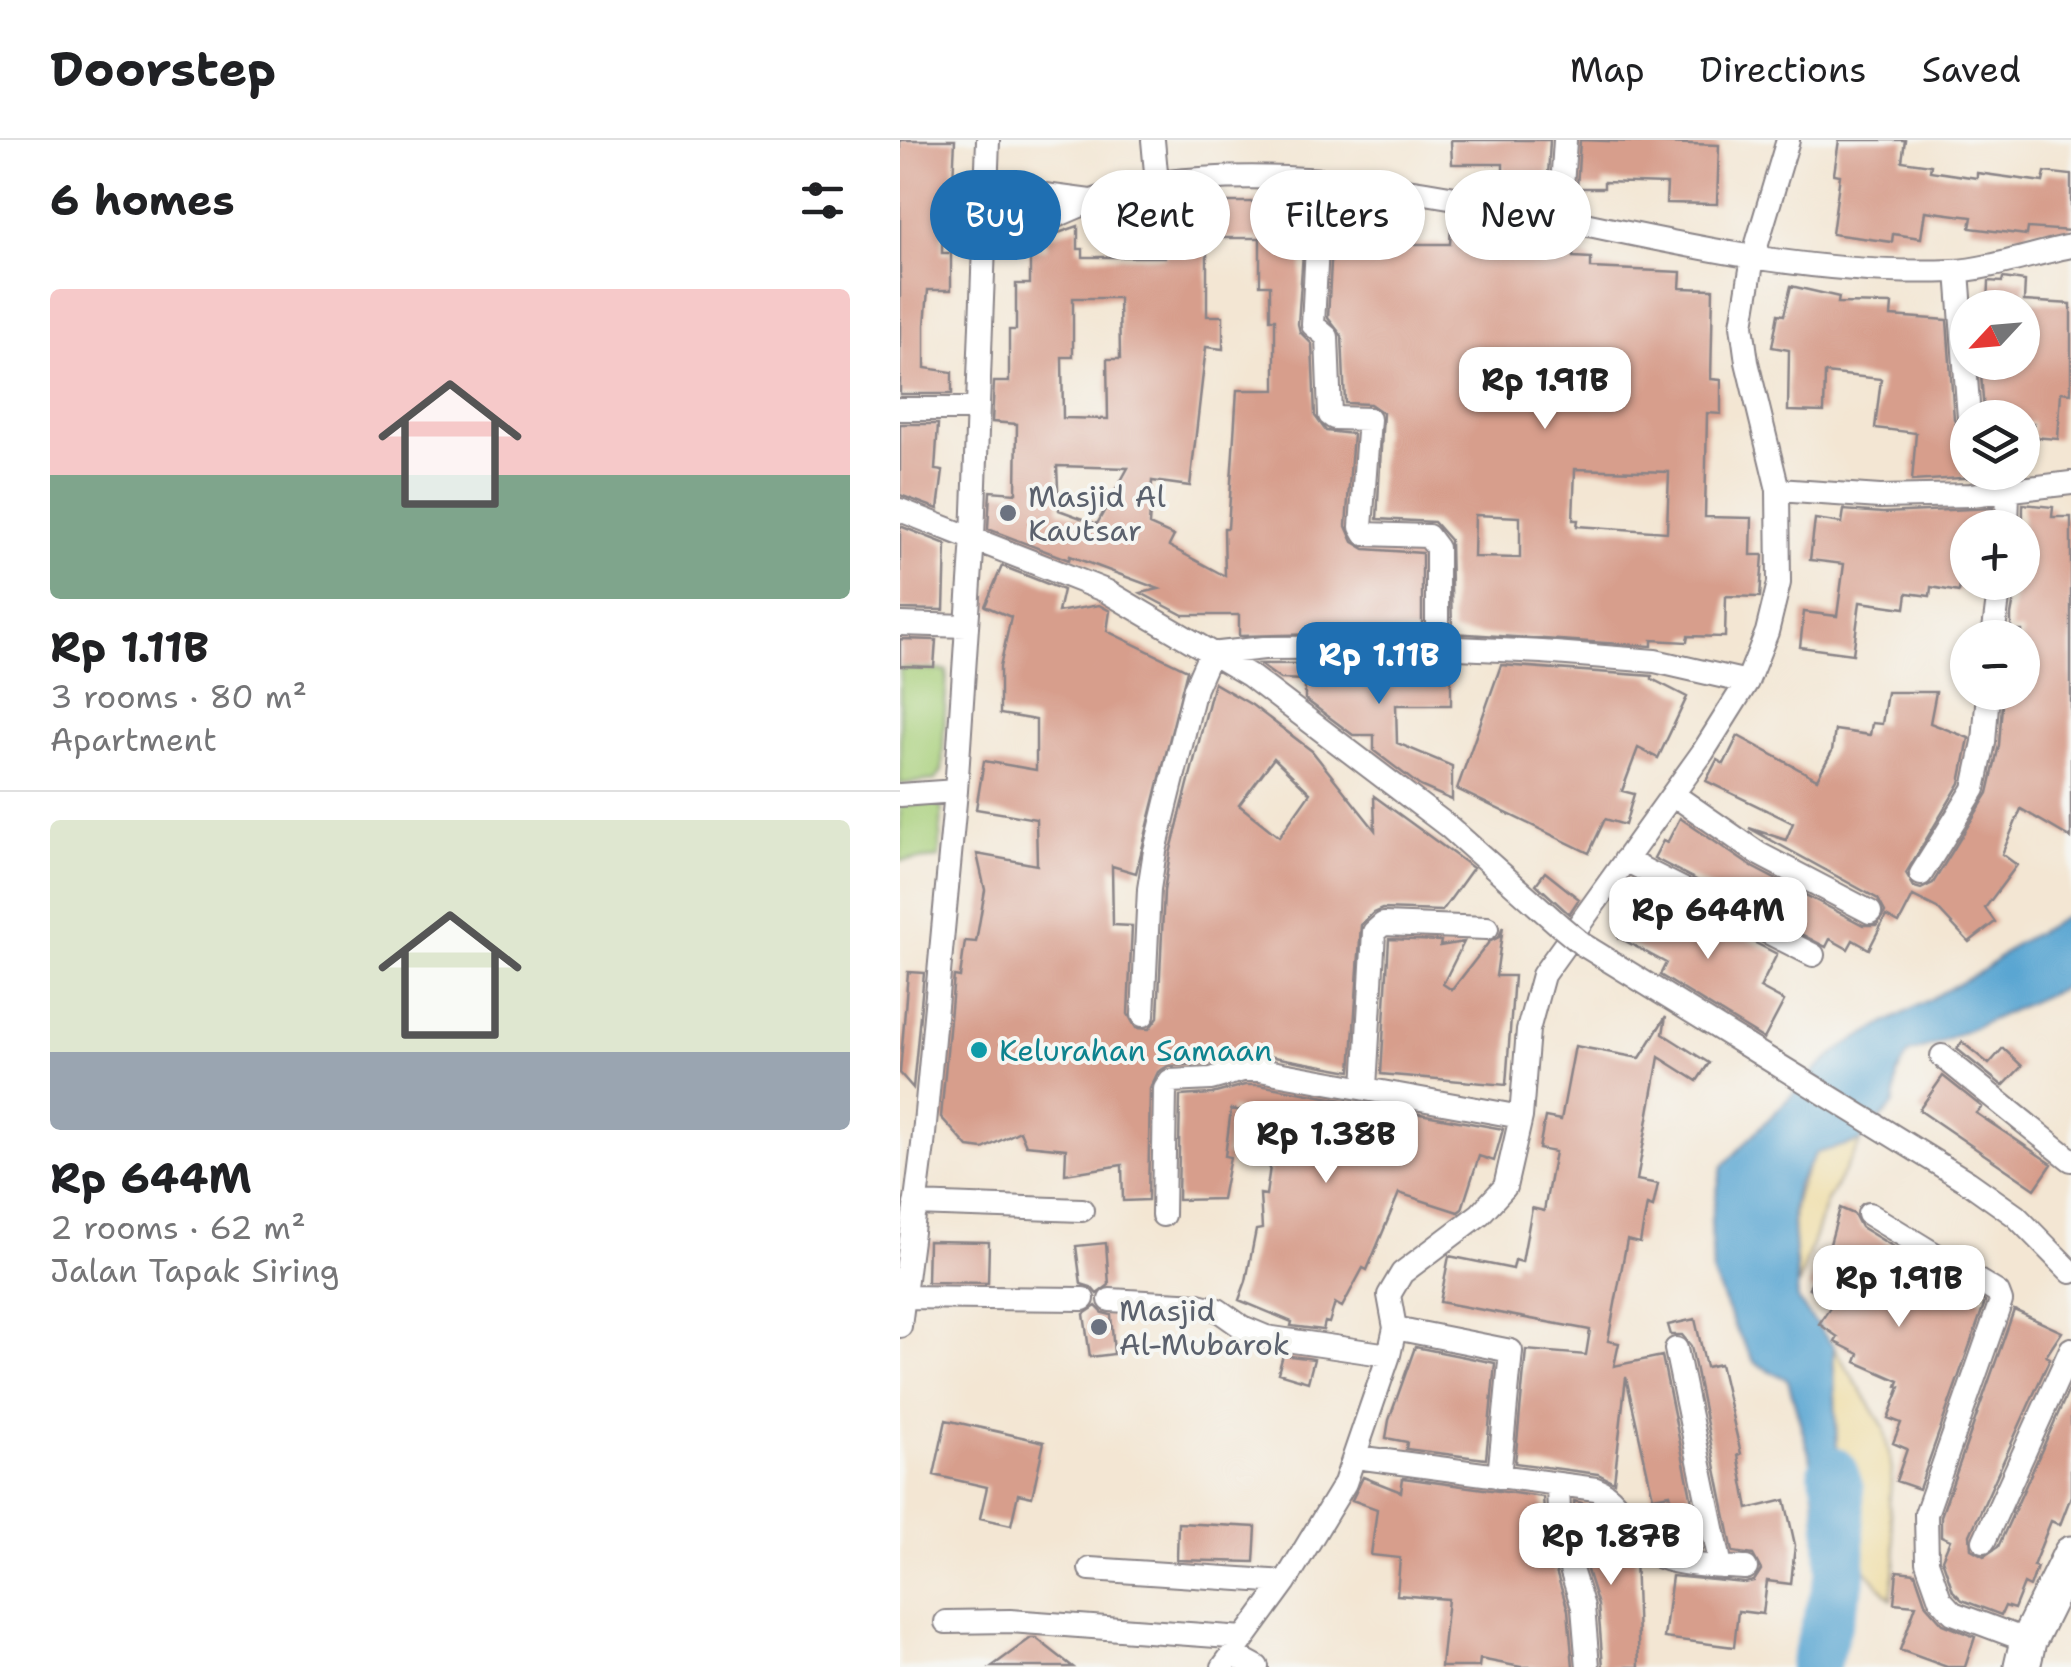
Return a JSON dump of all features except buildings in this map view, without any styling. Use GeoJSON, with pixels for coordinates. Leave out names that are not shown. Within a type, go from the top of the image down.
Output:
{"type":"FeatureCollection","features":[{"type":"Feature","properties":{"kind":"main road"},"geometry":{"type":"LineString","coordinates":[[2025,1654],[2071,1554]]}},
{"type":"Feature","properties":{"kind":"street"},"geometry":{"type":"LineString","coordinates":[[986,170],[988,140]]}},
{"type":"Feature","properties":{"kind":"street"},"geometry":{"type":"LineString","coordinates":[[1153,140],[1156,170]]}},
{"type":"Feature","properties":{"kind":"street"},"geometry":{"type":"LineString","coordinates":[[1564,170],[1566,140]]}},
{"type":"Feature","properties":{"kind":"street"},"geometry":{"type":"LineString","coordinates":[[1233,1653],[1285,1582],[1346,1483],[1389,1355],[1395,1328],[1390,1295],[1402,1273],[1480,1214],[1505,1186],[1521,1117],[1528,1030],[1543,975],[1674,795],[1747,682],[1767,632],[1779,582],[1778,490],[1742,326],[1753,257],[1788,140]]}},
{"type":"Feature","properties":{"kind":"street"},"geometry":{"type":"LineString","coordinates":[[1591,225],[1753,257],[1868,270],[1958,271],[2071,246]]}},
{"type":"Feature","properties":{"kind":"street"},"geometry":{"type":"LineString","coordinates":[[982,260],[972,537],[956,791],[912,1144],[915,1204],[901,1316],[1082,1300]]}},
{"type":"Feature","properties":{"kind":"street"},"geometry":{"type":"LineString","coordinates":[[1316,260],[1312,325],[1327,336],[1330,415],[1369,419],[1361,527],[1364,534],[1428,536],[1437,548],[1437,647]]}},
{"type":"Feature","properties":{"kind":"street"},"geometry":{"type":"LineString","coordinates":[[1958,271],[1969,400]]}},
{"type":"Feature","properties":{"kind":"street"},"geometry":{"type":"LineString","coordinates":[[900,409],[976,409]]}},
{"type":"Feature","properties":{"kind":"street"},"geometry":{"type":"LineString","coordinates":[[2040,486],[2071,482]]}},
{"type":"Feature","properties":{"kind":"street"},"geometry":{"type":"LineString","coordinates":[[1778,490],[1880,496],[1950,487]]}},
{"type":"Feature","properties":{"kind":"street"},"geometry":{"type":"LineString","coordinates":[[2007,510],[2008,490]]}},
{"type":"Feature","properties":{"kind":"street"},"geometry":{"type":"LineString","coordinates":[[900,510],[1106,591],[1249,675],[1449,828],[1582,944],[1968,1182],[2016,1216],[2071,1272]]}},
{"type":"Feature","properties":{"kind":"street"},"geometry":{"type":"LineString","coordinates":[[900,624],[967,626]]}},
{"type":"Feature","properties":{"kind":"street"},"geometry":{"type":"LineString","coordinates":[[1210,654],[1264,648],[1437,647],[1655,661],[1747,682]]}},
{"type":"Feature","properties":{"kind":"street"},"geometry":{"type":"LineString","coordinates":[[1143,1015],[1149,890],[1155,851],[1195,688],[1210,654]]}},
{"type":"Feature","properties":{"kind":"street"},"geometry":{"type":"LineString","coordinates":[[1922,874],[1974,789],[1987,710]]}},
{"type":"Feature","properties":{"kind":"street"},"geometry":{"type":"LineString","coordinates":[[900,795],[956,791]]}},
{"type":"Feature","properties":{"kind":"street"},"geometry":{"type":"LineString","coordinates":[[1674,795],[1760,854],[1870,912]]}},
{"type":"Feature","properties":{"kind":"street"},"geometry":{"type":"LineString","coordinates":[[1625,860],[1813,955]]}},
{"type":"Feature","properties":{"kind":"street"},"geometry":{"type":"LineString","coordinates":[[1365,1087],[1374,932],[1378,926],[1487,928]]}},
{"type":"Feature","properties":{"kind":"street"},"geometry":{"type":"LineString","coordinates":[[1942,1056],[2071,1160]]}},
{"type":"Feature","properties":{"kind":"street"},"geometry":{"type":"LineString","coordinates":[[1163,1214],[1165,1089],[1170,1081],[1211,1078],[1243,1070],[1365,1087],[1521,1117]]}},
{"type":"Feature","properties":{"kind":"street"},"geometry":{"type":"LineString","coordinates":[[915,1204],[1082,1210]]}},
{"type":"Feature","properties":{"kind":"street"},"geometry":{"type":"LineString","coordinates":[[1869,1214],[1998,1293],[2000,1301],[1926,1514],[1927,1562],[1940,1598],[1954,1613],[2025,1654]]}},
{"type":"Feature","properties":{"kind":"street"},"geometry":{"type":"LineString","coordinates":[[1110,1300],[1198,1305],[1218,1310],[1242,1327],[1266,1337],[1389,1355]]}},
{"type":"Feature","properties":{"kind":"street"},"geometry":{"type":"LineString","coordinates":[[1395,1328],[1511,1351],[1499,1477]]}},
{"type":"Feature","properties":{"kind":"street"},"geometry":{"type":"LineString","coordinates":[[1676,1349],[1721,1566]]}},
{"type":"Feature","properties":{"kind":"street"},"geometry":{"type":"LineString","coordinates":[[1984,1541],[2071,1349]]}},
{"type":"Feature","properties":{"kind":"street"},"geometry":{"type":"LineString","coordinates":[[1356,1457],[1558,1487],[1596,1489],[1609,1496],[1641,1540],[1658,1556],[1746,1568]]}},
{"type":"Feature","properties":{"kind":"street"},"geometry":{"type":"LineString","coordinates":[[1558,1487],[1560,1535],[1583,1607],[1588,1667]]}},
{"type":"Feature","properties":{"kind":"street"},"geometry":{"type":"LineString","coordinates":[[1090,1569],[1285,1582]]}},
{"type":"Feature","properties":{"kind":"street"},"geometry":{"type":"LineString","coordinates":[[946,1622],[1010,1621],[1233,1653],[1256,1667]]}},
{"type":"Feature","properties":{"kind":"green space"},"geometry":{"type":"Polygon","coordinates":[[[900,668],[947,671],[942,771],[935,780],[900,784],[900,668]]]}},
{"type":"Feature","properties":{"kind":"green space"},"geometry":{"type":"Polygon","coordinates":[[[937,803],[942,810],[939,858],[900,861],[900,805],[937,803]]]}},
{"type":"Feature","properties":{"kind":"sand"},"geometry":{"type":"Polygon","coordinates":[[[1861,1141],[1826,1203],[1798,1287],[1795,1203],[1806,1172],[1816,1153],[1861,1141]]]}},
{"type":"Feature","properties":{"kind":"sand"},"geometry":{"type":"Polygon","coordinates":[[[1833,1346],[1884,1427],[1892,1470],[1889,1505],[1896,1559],[1891,1599],[1863,1567],[1851,1538],[1853,1496],[1837,1449],[1833,1346]]]}},
{"type":"Feature","properties":{"kind":"water"},"geometry":{"type":"Polygon","coordinates":[[[2071,914],[2071,984],[1909,1053],[1897,1074],[1894,1104],[1861,1141],[1816,1153],[1797,1184],[1792,1211],[1798,1301],[1833,1346],[1837,1449],[1853,1496],[1851,1538],[1817,1534],[1812,1464],[1788,1380],[1755,1363],[1734,1326],[1713,1275],[1711,1219],[1722,1167],[1819,1067],[1846,1045],[1985,969],[2016,944],[2071,914]]]}},
{"type":"Feature","properties":{"kind":"waterway"},"geometry":{"type":"LineString","coordinates":[[1814,1667],[1841,1575],[1839,1489],[1833,1472]]}},
{"type":"Feature","properties":{"kind":"place","name":"Masjid Al Kautsar"},"geometry":{"type":"Point","coordinates":[1008,513]}},
{"type":"Feature","properties":{"kind":"place","name":"Kelurahan Samaan"},"geometry":{"type":"Point","coordinates":[979,1050]}},
{"type":"Feature","properties":{"kind":"place","name":"Masjid Al-Mubarok"},"geometry":{"type":"Point","coordinates":[1099,1327]}}]}
